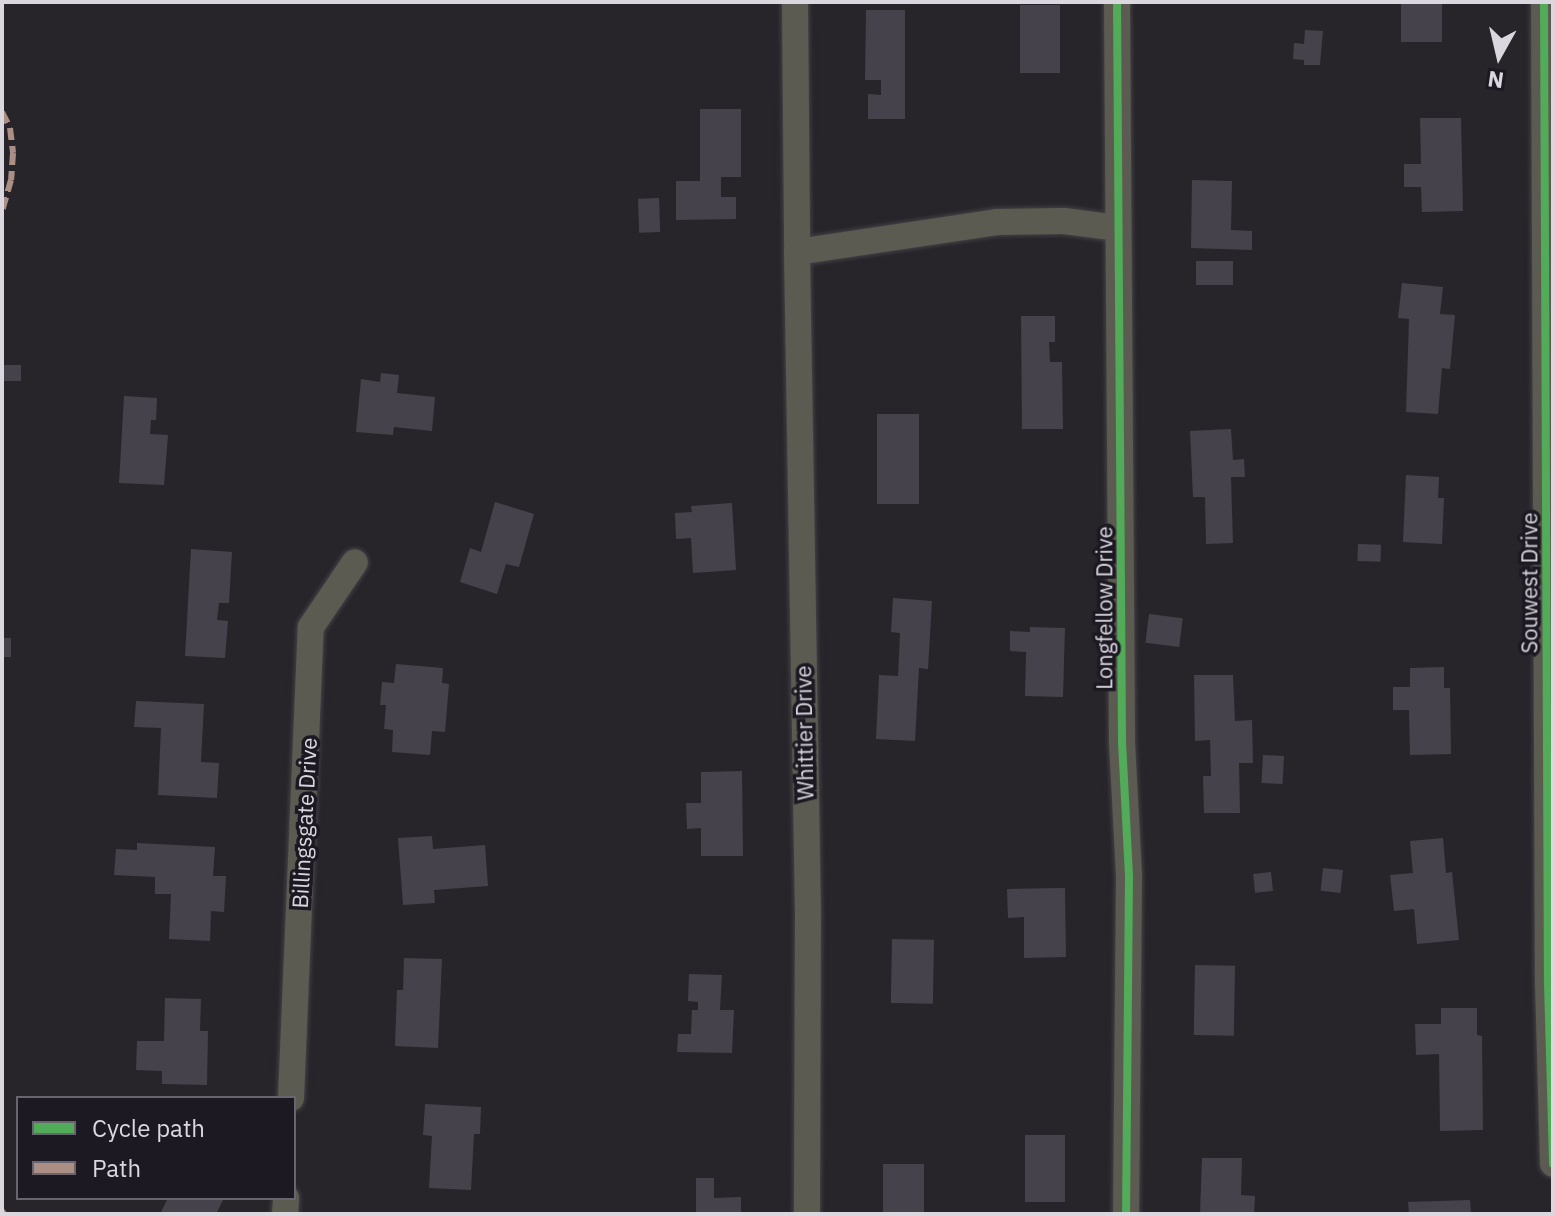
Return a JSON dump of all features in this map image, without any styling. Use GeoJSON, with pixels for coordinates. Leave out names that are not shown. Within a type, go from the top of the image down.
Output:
{"type":"FeatureCollection","features":[{"type":"Feature","properties":{"kind":"street","name":"Whittier Drive"},"geometry":{"type":"LineString","coordinates":[[795,2],[808,913],[807,1214]]}},
{"type":"Feature","properties":{"kind":"street","name":"Longfellow Drive"},"geometry":{"type":"LineString","coordinates":[[1117,2],[1117,228],[1122,377],[1122,742],[1129,876],[1126,1214]]}},
{"type":"Feature","properties":{"kind":"street","name":"Souwest Drive"},"geometry":{"type":"LineString","coordinates":[[1544,2],[1553,1164]]}},
{"type":"Feature","properties":{"kind":"street"},"geometry":{"type":"LineString","coordinates":[[797,252],[997,222],[1064,221],[1117,228]]}},
{"type":"Feature","properties":{"kind":"street","name":"Billingsgate Drive"},"geometry":{"type":"LineString","coordinates":[[291,1096],[311,627],[355,562]]}},
{"type":"Feature","properties":{"kind":"building"},"geometry":{"type":"Polygon","coordinates":[[[1401,2],[1442,2],[1442,42],[1401,42],[1401,2]]]}},
{"type":"Feature","properties":{"kind":"building"},"geometry":{"type":"Polygon","coordinates":[[[1020,5],[1060,5],[1060,73],[1020,73],[1020,5]]]}},
{"type":"Feature","properties":{"kind":"building"},"geometry":{"type":"Polygon","coordinates":[[[866,10],[905,10],[905,119],[868,119],[868,94],[881,95],[881,80],[865,80],[866,10]]]}},
{"type":"Feature","properties":{"kind":"building"},"geometry":{"type":"Polygon","coordinates":[[[1305,30],[1323,31],[1320,65],[1304,65],[1304,60],[1293,59],[1294,43],[1304,44],[1305,30]]]}},
{"type":"Feature","properties":{"kind":"building"},"geometry":{"type":"Polygon","coordinates":[[[700,109],[741,109],[741,177],[721,177],[721,197],[736,197],[736,219],[676,220],[676,181],[700,181],[700,109]]]}},
{"type":"Feature","properties":{"kind":"building"},"geometry":{"type":"Polygon","coordinates":[[[1420,118],[1461,118],[1463,211],[1422,212],[1421,187],[1404,187],[1404,164],[1421,164],[1420,118]]]}},
{"type":"Feature","properties":{"kind":"building"},"geometry":{"type":"Polygon","coordinates":[[[1192,180],[1232,181],[1231,230],[1252,231],[1252,250],[1191,248],[1192,180]]]}},
{"type":"Feature","properties":{"kind":"building"},"geometry":{"type":"Polygon","coordinates":[[[659,198],[660,232],[639,233],[638,199],[659,198]]]}},
{"type":"Feature","properties":{"kind":"building"},"geometry":{"type":"Polygon","coordinates":[[[1196,261],[1233,261],[1233,285],[1196,285],[1196,261]]]}},
{"type":"Feature","properties":{"kind":"building"},"geometry":{"type":"Polygon","coordinates":[[[1402,283],[1443,287],[1440,314],[1455,315],[1450,369],[1442,368],[1438,414],[1406,412],[1409,319],[1398,318],[1402,283]]]}},
{"type":"Feature","properties":{"kind":"building"},"geometry":{"type":"Polygon","coordinates":[[[1021,316],[1055,316],[1055,342],[1049,342],[1050,362],[1062,362],[1063,429],[1022,429],[1021,316]]]}},
{"type":"Feature","properties":{"kind":"building"},"geometry":{"type":"Polygon","coordinates":[[[2,365],[21,365],[21,381],[2,381],[2,365]]]}},
{"type":"Feature","properties":{"kind":"building"},"geometry":{"type":"Polygon","coordinates":[[[381,373],[399,375],[397,393],[435,397],[432,431],[394,427],[393,435],[356,432],[361,379],[380,382],[381,373]]]}},
{"type":"Feature","properties":{"kind":"building"},"geometry":{"type":"Polygon","coordinates":[[[124,396],[157,398],[156,420],[151,420],[150,434],[168,435],[164,485],[119,483],[124,396]]]}},
{"type":"Feature","properties":{"kind":"building"},"geometry":{"type":"Polygon","coordinates":[[[877,414],[919,414],[919,504],[877,504],[877,414]]]}},
{"type":"Feature","properties":{"kind":"building"},"geometry":{"type":"Polygon","coordinates":[[[1231,429],[1233,460],[1244,459],[1245,477],[1231,477],[1233,543],[1206,544],[1205,497],[1193,497],[1190,431],[1231,429]]]}},
{"type":"Feature","properties":{"kind":"building"},"geometry":{"type":"Polygon","coordinates":[[[1406,475],[1439,477],[1438,498],[1444,498],[1442,544],[1403,542],[1406,475]]]}},
{"type":"Feature","properties":{"kind":"building"},"geometry":{"type":"Polygon","coordinates":[[[495,502],[534,514],[519,567],[506,564],[497,594],[460,582],[470,548],[481,552],[495,502]]]}},
{"type":"Feature","properties":{"kind":"building"},"geometry":{"type":"Polygon","coordinates":[[[732,503],[736,570],[693,573],[691,538],[676,539],[675,513],[692,512],[691,506],[732,503]]]}},
{"type":"Feature","properties":{"kind":"building"},"geometry":{"type":"Polygon","coordinates":[[[1358,544],[1381,545],[1380,562],[1357,561],[1358,544]]]}},
{"type":"Feature","properties":{"kind":"building"},"geometry":{"type":"Polygon","coordinates":[[[191,549],[232,552],[229,603],[219,603],[217,620],[228,621],[225,658],[185,656],[191,549]]]}},
{"type":"Feature","properties":{"kind":"building"},"geometry":{"type":"Polygon","coordinates":[[[893,598],[932,601],[928,669],[919,668],[915,741],[876,739],[879,675],[898,676],[900,633],[891,632],[893,598]]]}},
{"type":"Feature","properties":{"kind":"building"},"geometry":{"type":"Polygon","coordinates":[[[1149,614],[1183,618],[1179,647],[1145,643],[1149,614]]]}},
{"type":"Feature","properties":{"kind":"building"},"geometry":{"type":"Polygon","coordinates":[[[1030,627],[1065,628],[1063,697],[1025,696],[1026,652],[1010,651],[1010,631],[1030,632],[1030,627]]]}},
{"type":"Feature","properties":{"kind":"building"},"geometry":{"type":"Polygon","coordinates":[[[2,638],[11,638],[11,657],[2,657],[2,638]]]}},
{"type":"Feature","properties":{"kind":"building"},"geometry":{"type":"Polygon","coordinates":[[[396,664],[443,668],[442,683],[449,684],[445,732],[432,731],[430,755],[392,752],[393,730],[384,729],[386,705],[380,705],[382,682],[394,683],[396,664]]]}},
{"type":"Feature","properties":{"kind":"building"},"geometry":{"type":"Polygon","coordinates":[[[1444,667],[1444,688],[1450,688],[1451,754],[1410,755],[1409,710],[1393,710],[1393,687],[1410,687],[1410,668],[1444,667]]]}},
{"type":"Feature","properties":{"kind":"building"},"geometry":{"type":"Polygon","coordinates":[[[1194,675],[1233,675],[1235,721],[1252,720],[1253,763],[1239,763],[1240,813],[1204,813],[1203,776],[1211,776],[1210,740],[1195,741],[1194,675]]]}},
{"type":"Feature","properties":{"kind":"building"},"geometry":{"type":"Polygon","coordinates":[[[136,701],[204,704],[201,762],[219,763],[217,798],[158,795],[161,728],[134,727],[136,701]]]}},
{"type":"Feature","properties":{"kind":"building"},"geometry":{"type":"Polygon","coordinates":[[[1263,755],[1284,756],[1283,784],[1262,783],[1263,755]]]}},
{"type":"Feature","properties":{"kind":"building"},"geometry":{"type":"Polygon","coordinates":[[[742,771],[743,856],[701,856],[701,828],[687,829],[686,803],[701,803],[701,772],[742,771]]]}},
{"type":"Feature","properties":{"kind":"building"},"geometry":{"type":"Polygon","coordinates":[[[432,836],[433,849],[485,845],[488,886],[434,890],[435,903],[403,905],[398,838],[432,836]]]}},
{"type":"Feature","properties":{"kind":"building"},"geometry":{"type":"Polygon","coordinates":[[[1443,838],[1446,873],[1452,872],[1459,940],[1417,944],[1414,909],[1394,911],[1390,875],[1413,873],[1410,841],[1443,838]]]}},
{"type":"Feature","properties":{"kind":"building"},"geometry":{"type":"Polygon","coordinates":[[[137,843],[215,847],[213,876],[226,876],[224,912],[211,911],[210,941],[169,939],[171,894],[155,894],[155,877],[114,875],[116,849],[137,850],[137,843]]]}},
{"type":"Feature","properties":{"kind":"building"},"geometry":{"type":"Polygon","coordinates":[[[1323,868],[1343,870],[1340,893],[1321,891],[1323,868]]]}},
{"type":"Feature","properties":{"kind":"building"},"geometry":{"type":"Polygon","coordinates":[[[1271,872],[1273,891],[1255,893],[1253,874],[1271,872]]]}},
{"type":"Feature","properties":{"kind":"building"},"geometry":{"type":"Polygon","coordinates":[[[1065,888],[1066,957],[1024,958],[1024,917],[1008,918],[1007,889],[1065,888]]]}},
{"type":"Feature","properties":{"kind":"building"},"geometry":{"type":"Polygon","coordinates":[[[892,939],[934,940],[933,1004],[891,1003],[892,939]]]}},
{"type":"Feature","properties":{"kind":"building"},"geometry":{"type":"Polygon","coordinates":[[[404,958],[442,959],[438,1048],[395,1046],[397,990],[403,990],[404,958]]]}},
{"type":"Feature","properties":{"kind":"building"},"geometry":{"type":"Polygon","coordinates":[[[1195,965],[1235,966],[1234,1036],[1194,1035],[1195,965]]]}},
{"type":"Feature","properties":{"kind":"building"},"geometry":{"type":"Polygon","coordinates":[[[689,974],[722,975],[720,1010],[734,1010],[732,1053],[677,1052],[678,1034],[691,1034],[692,1010],[698,1010],[698,1002],[688,1001],[689,974]]]}},
{"type":"Feature","properties":{"kind":"building"},"geometry":{"type":"Polygon","coordinates":[[[165,998],[201,999],[200,1031],[208,1031],[207,1085],[162,1084],[162,1071],[136,1070],[137,1041],[164,1041],[165,998]]]}},
{"type":"Feature","properties":{"kind":"building"},"geometry":{"type":"Polygon","coordinates":[[[1441,1008],[1477,1008],[1477,1035],[1482,1036],[1483,1130],[1440,1131],[1439,1054],[1416,1055],[1415,1024],[1441,1024],[1441,1008]]]}},
{"type":"Feature","properties":{"kind":"building"},"geometry":{"type":"Polygon","coordinates":[[[425,1104],[481,1107],[480,1134],[474,1134],[471,1190],[429,1188],[432,1136],[423,1135],[425,1104]]]}},
{"type":"Feature","properties":{"kind":"building"},"geometry":{"type":"Polygon","coordinates":[[[1025,1135],[1065,1135],[1065,1202],[1025,1202],[1025,1135]]]}},
{"type":"Feature","properties":{"kind":"building"},"geometry":{"type":"Polygon","coordinates":[[[1202,1158],[1242,1158],[1241,1195],[1255,1196],[1254,1214],[1200,1214],[1202,1158]]]}},
{"type":"Feature","properties":{"kind":"building"},"geometry":{"type":"Polygon","coordinates":[[[883,1164],[924,1164],[924,1214],[883,1214],[883,1164]]]}},
{"type":"Feature","properties":{"kind":"building"},"geometry":{"type":"Polygon","coordinates":[[[696,1178],[714,1178],[714,1198],[741,1197],[741,1214],[696,1214],[696,1178]]]}},
{"type":"Feature","properties":{"kind":"building"},"geometry":{"type":"Polygon","coordinates":[[[167,1200],[223,1200],[216,1214],[160,1214],[167,1200]]]}},
{"type":"Feature","properties":{"kind":"building"},"geometry":{"type":"Polygon","coordinates":[[[1470,1200],[1471,1214],[1409,1214],[1408,1202],[1470,1200]]]}},
{"type":"Feature","properties":{"kind":"marked path"},"geometry":{"type":"LineString","coordinates":[[2,112],[10,128],[13,153],[11,180],[2,212]]}},
{"type":"Feature","properties":{"kind":"cycle path"},"geometry":{"type":"LineString","coordinates":[[1117,2],[1122,742],[1129,876],[1126,1214]]}},
{"type":"Feature","properties":{"kind":"cycle path"},"geometry":{"type":"LineString","coordinates":[[1544,2],[1548,983],[1553,1164]]}}]}
